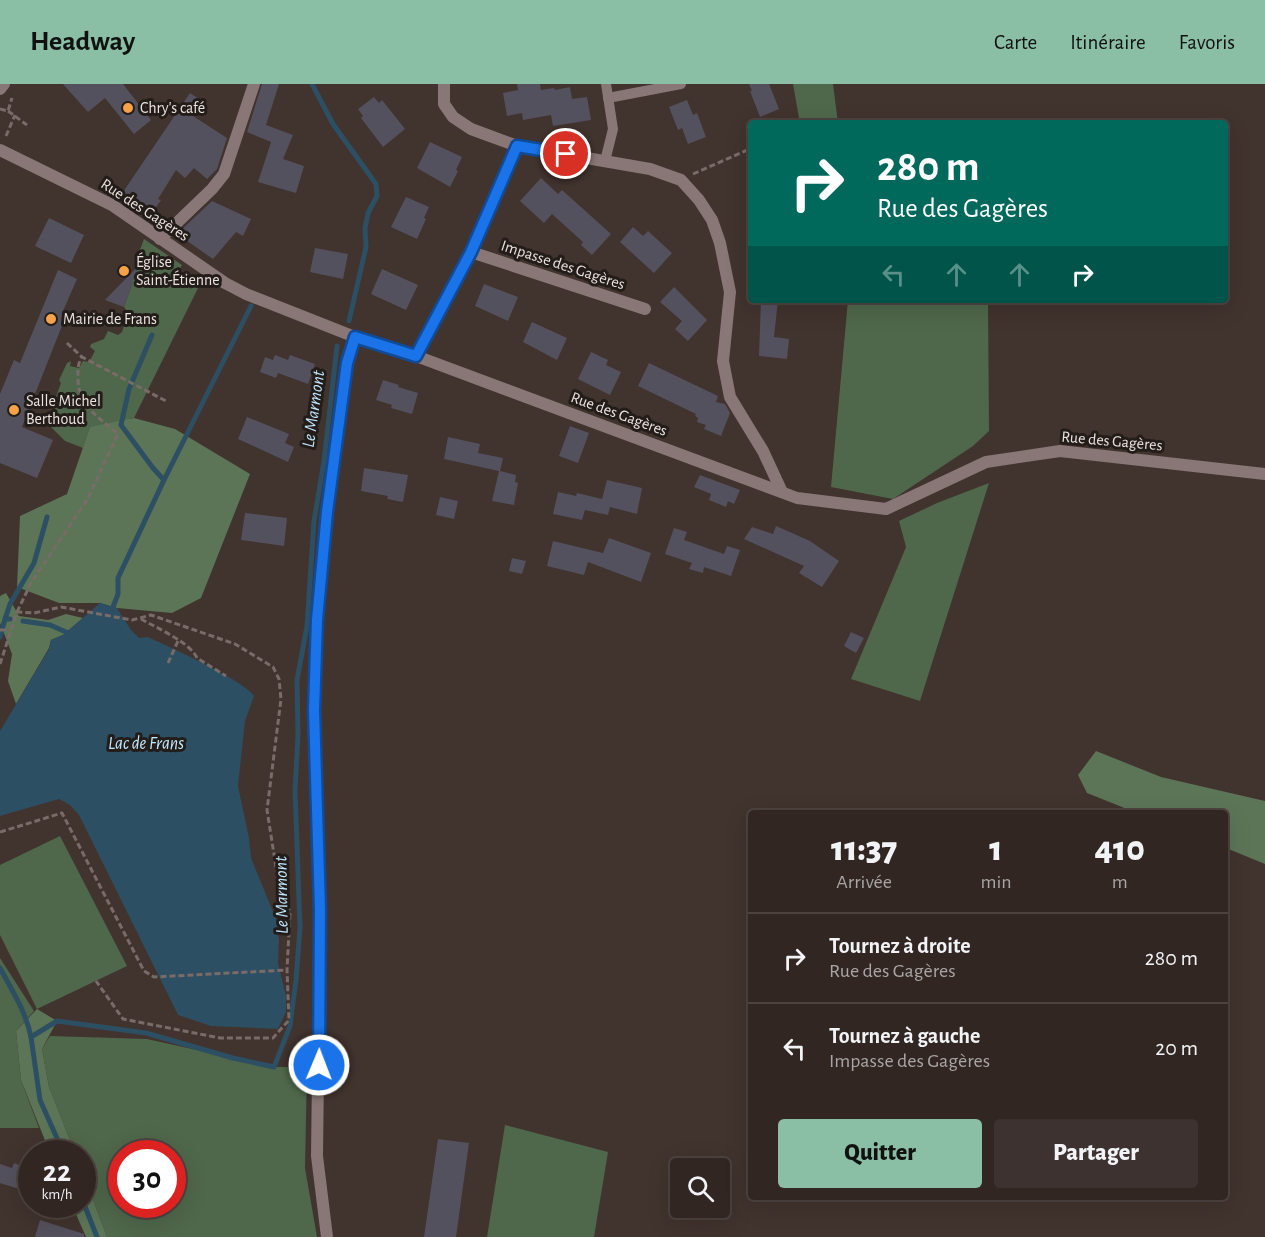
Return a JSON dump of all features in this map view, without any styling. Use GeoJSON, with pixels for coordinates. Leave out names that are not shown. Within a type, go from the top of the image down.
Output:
{"type":"FeatureCollection","features":[{"type":"Feature","properties":{"kind":"street"},"geometry":{"type":"LineString","coordinates":[[0,90],[4,84]]}},
{"type":"Feature","properties":{"kind":"street"},"geometry":{"type":"LineString","coordinates":[[160,239],[212,189],[224,174],[254,84]]}},
{"type":"Feature","properties":{"kind":"street"},"geometry":{"type":"LineString","coordinates":[[444,84],[444,105],[453,117],[471,129],[517,146],[650,169],[681,180],[699,200],[712,220],[720,243],[730,292],[723,361],[730,397],[763,451],[782,492]]}},
{"type":"Feature","properties":{"kind":"street","name":"Impasse des Gagères"},"geometry":{"type":"LineString","coordinates":[[416,356],[471,252],[517,146]]}},
{"type":"Feature","properties":{"kind":"street","name":"Rue des Gagères"},"geometry":{"type":"LineString","coordinates":[[0,150],[112,205],[246,294],[355,337],[416,356],[797,498],[886,509],[986,462],[1060,451],[1265,474]]}},
{"type":"Feature","properties":{"kind":"street","name":"Impasse des Gagères"},"geometry":{"type":"LineString","coordinates":[[471,252],[645,309]]}},
{"type":"Feature","properties":{"kind":"street"},"geometry":{"type":"LineString","coordinates":[[327,1237],[317,1156],[320,909],[314,710],[317,620],[327,512],[347,363],[355,337]]}},
{"type":"Feature","properties":{"kind":"lane"},"geometry":{"type":"LineString","coordinates":[[605,161],[613,129],[606,84]]}},
{"type":"Feature","properties":{"kind":"lane"},"geometry":{"type":"LineString","coordinates":[[608,98],[681,84]]}},
{"type":"Feature","properties":{"kind":"path"},"geometry":{"type":"LineString","coordinates":[[8,111],[27,125]]}},
{"type":"Feature","properties":{"kind":"path"},"geometry":{"type":"LineString","coordinates":[[6,136],[15,115]]}},
{"type":"Feature","properties":{"kind":"path"},"geometry":{"type":"LineString","coordinates":[[811,120],[815,118]]}},
{"type":"Feature","properties":{"kind":"path"},"geometry":{"type":"LineString","coordinates":[[681,180],[748,150]]}},
{"type":"Feature","properties":{"kind":"path"},"geometry":{"type":"LineString","coordinates":[[67,343],[82,357],[166,401]]}},
{"type":"Feature","properties":{"kind":"path"},"geometry":{"type":"LineString","coordinates":[[0,664],[17,612],[31,584],[87,500],[118,434],[81,400],[78,387],[78,364],[82,357]]}},
{"type":"Feature","properties":{"kind":"path"},"geometry":{"type":"LineString","coordinates":[[17,612],[34,613],[61,607],[132,620],[151,615],[235,644],[273,667],[279,679],[281,699],[267,810],[276,867],[290,914],[287,970],[289,1020],[273,1038],[220,1038],[123,1019],[96,981]]}},
{"type":"Feature","properties":{"kind":"path"},"geometry":{"type":"LineString","coordinates":[[139,618],[178,641],[195,653],[197,658],[226,676]]}},
{"type":"Feature","properties":{"kind":"path"},"geometry":{"type":"LineString","coordinates":[[0,630],[11,630]]}},
{"type":"Feature","properties":{"kind":"path"},"geometry":{"type":"LineString","coordinates":[[168,663],[178,641]]}},
{"type":"Feature","properties":{"kind":"path"},"geometry":{"type":"LineString","coordinates":[[0,832],[62,813],[144,971],[154,977],[287,970]]}},
{"type":"Feature","properties":{"kind":"green space"},"geometry":{"type":"Polygon","coordinates":[[[793,84],[833,84],[838,120],[799,118],[793,84]]]}},
{"type":"Feature","properties":{"kind":"green space"},"geometry":{"type":"Polygon","coordinates":[[[144,239],[182,265],[176,276],[191,289],[197,281],[201,282],[134,418],[129,419],[126,425],[90,427],[83,448],[65,441],[49,425],[49,415],[61,383],[59,380],[67,363],[71,361],[70,366],[79,368],[83,361],[89,362],[95,351],[90,347],[91,344],[104,339],[108,331],[118,335],[122,332],[128,312],[124,307],[137,269],[145,271],[149,259],[138,255],[144,239]]]}},
{"type":"Feature","properties":{"kind":"green space"},"geometry":{"type":"Polygon","coordinates":[[[848,303],[988,303],[989,431],[973,446],[893,499],[831,487],[848,303]]]}},
{"type":"Feature","properties":{"kind":"green space"},"geometry":{"type":"Polygon","coordinates":[[[134,418],[175,429],[250,474],[201,598],[172,613],[117,608],[100,603],[59,603],[17,587],[20,516],[67,494],[90,427],[134,418]]]}},
{"type":"Feature","properties":{"kind":"green space"},"geometry":{"type":"Polygon","coordinates":[[[989,483],[920,701],[851,679],[906,547],[899,521],[937,503],[989,483]]]}},
{"type":"Feature","properties":{"kind":"green space"},"geometry":{"type":"Polygon","coordinates":[[[6,593],[19,616],[48,620],[66,614],[83,618],[63,635],[51,640],[49,648],[16,704],[8,681],[12,654],[0,623],[0,596],[6,593]]]}},
{"type":"Feature","properties":{"kind":"green space"},"geometry":{"type":"Polygon","coordinates":[[[1096,751],[1161,777],[1265,801],[1265,864],[1228,849],[1228,810],[1130,810],[1087,793],[1078,775],[1096,751]]]}},
{"type":"Feature","properties":{"kind":"green space"},"geometry":{"type":"Polygon","coordinates":[[[60,836],[127,966],[37,1009],[0,935],[0,865],[60,836]]]}},
{"type":"Feature","properties":{"kind":"green space"},"geometry":{"type":"Polygon","coordinates":[[[0,958],[34,1011],[16,1031],[21,1080],[39,1128],[0,1128],[0,958]]]}},
{"type":"Feature","properties":{"kind":"green space"},"geometry":{"type":"Polygon","coordinates":[[[37,1009],[57,1021],[42,1049],[49,1087],[70,1140],[45,1140],[21,1080],[16,1031],[37,1009]]]}},
{"type":"Feature","properties":{"kind":"green space"},"geometry":{"type":"Polygon","coordinates":[[[50,1036],[147,1039],[274,1067],[307,1067],[305,1168],[317,1237],[107,1237],[96,1208],[96,1140],[70,1140],[49,1087],[42,1049],[50,1036]]]}},
{"type":"Feature","properties":{"kind":"green space"},"geometry":{"type":"Polygon","coordinates":[[[505,1125],[608,1152],[594,1237],[487,1237],[505,1125]]]}},
{"type":"Feature","properties":{"kind":"green space"},"geometry":{"type":"Polygon","coordinates":[[[96,1208],[107,1237],[86,1237],[78,1218],[96,1218],[96,1208]]]}},
{"type":"Feature","properties":{"kind":"water","name":"Lac de Frans"},"geometry":{"type":"Polygon","coordinates":[[[100,603],[117,608],[139,638],[148,637],[205,664],[236,681],[254,696],[245,721],[238,786],[251,858],[276,919],[279,940],[278,963],[286,996],[286,1012],[278,1029],[211,1026],[178,1015],[79,815],[70,805],[59,799],[0,816],[0,731],[49,649],[51,640],[63,635],[100,603]]]}},
{"type":"Feature","properties":{"kind":"building","name":"Chry's café"},"geometry":{"type":"Polygon","coordinates":[[[63,84],[123,84],[151,120],[134,134],[105,98],[88,112],[63,84]]]}},
{"type":"Feature","properties":{"kind":"building"},"geometry":{"type":"Polygon","coordinates":[[[262,84],[279,84],[266,125],[293,135],[283,159],[304,166],[296,193],[258,182],[271,142],[247,132],[262,84]]]}},
{"type":"Feature","properties":{"kind":"building"},"geometry":{"type":"Polygon","coordinates":[[[517,84],[540,84],[541,90],[570,87],[572,99],[587,97],[591,120],[553,126],[551,115],[523,120],[522,113],[507,116],[503,93],[518,90],[517,84]]]}},
{"type":"Feature","properties":{"kind":"building"},"geometry":{"type":"Polygon","coordinates":[[[749,84],[769,84],[779,109],[760,117],[749,84]]]}},
{"type":"Feature","properties":{"kind":"building"},"geometry":{"type":"Polygon","coordinates":[[[190,93],[202,101],[193,116],[227,138],[217,169],[207,179],[194,168],[185,178],[176,170],[150,216],[121,195],[190,93]]]}},
{"type":"Feature","properties":{"kind":"building"},"geometry":{"type":"Polygon","coordinates":[[[374,97],[379,103],[382,100],[405,129],[383,147],[361,118],[363,116],[358,109],[374,97]]]}},
{"type":"Feature","properties":{"kind":"building"},"geometry":{"type":"Polygon","coordinates":[[[687,100],[693,115],[697,113],[706,137],[688,144],[682,128],[678,130],[669,107],[687,100]]]}},
{"type":"Feature","properties":{"kind":"building"},"geometry":{"type":"Polygon","coordinates":[[[430,142],[462,157],[450,187],[417,168],[430,142]]]}},
{"type":"Feature","properties":{"kind":"building"},"geometry":{"type":"Polygon","coordinates":[[[541,178],[558,194],[562,190],[611,234],[592,255],[581,245],[583,242],[552,214],[544,223],[520,201],[541,178]]]}},
{"type":"Feature","properties":{"kind":"building"},"geometry":{"type":"Polygon","coordinates":[[[406,197],[429,207],[417,239],[391,227],[406,197]]]}},
{"type":"Feature","properties":{"kind":"building"},"geometry":{"type":"Polygon","coordinates":[[[212,201],[251,219],[243,236],[236,232],[213,259],[177,234],[212,201]]]}},
{"type":"Feature","properties":{"kind":"building"},"geometry":{"type":"Polygon","coordinates":[[[49,218],[84,235],[71,263],[35,246],[49,218]]]}},
{"type":"Feature","properties":{"kind":"building"},"geometry":{"type":"Polygon","coordinates":[[[633,227],[643,236],[648,231],[672,253],[654,273],[620,242],[633,227]]]}},
{"type":"Feature","properties":{"kind":"building"},"geometry":{"type":"Polygon","coordinates":[[[315,248],[348,254],[343,279],[310,272],[315,248]]]}},
{"type":"Feature","properties":{"kind":"building"},"geometry":{"type":"Polygon","coordinates":[[[138,266],[124,307],[105,300],[138,266]]]}},
{"type":"Feature","properties":{"kind":"building"},"geometry":{"type":"Polygon","coordinates":[[[382,269],[418,285],[406,310],[371,294],[382,269]]]}},
{"type":"Feature","properties":{"kind":"building","name":"Salle Michel Berthoud"},"geometry":{"type":"Polygon","coordinates":[[[58,270],[77,279],[63,311],[67,313],[22,427],[53,440],[37,478],[0,463],[0,394],[14,360],[20,363],[58,270]]]}},
{"type":"Feature","properties":{"kind":"building"},"geometry":{"type":"Polygon","coordinates":[[[484,284],[518,297],[508,321],[475,306],[484,284]]]}},
{"type":"Feature","properties":{"kind":"building"},"geometry":{"type":"Polygon","coordinates":[[[674,287],[707,320],[688,341],[675,329],[682,321],[660,302],[674,287]]]}},
{"type":"Feature","properties":{"kind":"building"},"geometry":{"type":"Polygon","coordinates":[[[761,303],[778,303],[774,337],[789,339],[787,359],[759,356],[761,303]]]}},
{"type":"Feature","properties":{"kind":"building"},"geometry":{"type":"Polygon","coordinates":[[[532,322],[567,338],[557,360],[523,342],[532,322]]]}},
{"type":"Feature","properties":{"kind":"building"},"geometry":{"type":"Polygon","coordinates":[[[591,352],[608,360],[606,365],[621,372],[610,395],[578,379],[591,352]]]}},
{"type":"Feature","properties":{"kind":"building"},"geometry":{"type":"Polygon","coordinates":[[[275,355],[288,360],[290,355],[315,364],[308,384],[278,373],[276,378],[260,372],[265,357],[273,360],[275,355]]]}},
{"type":"Feature","properties":{"kind":"building"},"geometry":{"type":"Polygon","coordinates":[[[649,363],[718,396],[716,402],[725,404],[730,413],[721,436],[704,429],[706,425],[697,422],[696,414],[638,386],[649,363]]]}},
{"type":"Feature","properties":{"kind":"building"},"geometry":{"type":"Polygon","coordinates":[[[383,380],[418,393],[412,414],[391,408],[392,405],[376,400],[383,380]]]}},
{"type":"Feature","properties":{"kind":"building"},"geometry":{"type":"Polygon","coordinates":[[[247,417],[289,434],[285,443],[294,447],[288,462],[238,439],[247,417]]]}},
{"type":"Feature","properties":{"kind":"building"},"geometry":{"type":"Polygon","coordinates":[[[570,426],[589,433],[578,463],[559,456],[570,426]]]}},
{"type":"Feature","properties":{"kind":"building"},"geometry":{"type":"Polygon","coordinates":[[[448,437],[480,444],[478,453],[503,458],[500,471],[516,475],[515,482],[518,483],[514,505],[492,501],[499,471],[444,459],[448,437]]]}},
{"type":"Feature","properties":{"kind":"building"},"geometry":{"type":"Polygon","coordinates":[[[364,468],[408,475],[403,502],[387,499],[388,496],[361,491],[364,468]]]}},
{"type":"Feature","properties":{"kind":"building"},"geometry":{"type":"Polygon","coordinates":[[[700,475],[740,490],[734,504],[728,501],[726,507],[709,500],[711,494],[694,487],[700,475]]]}},
{"type":"Feature","properties":{"kind":"building"},"geometry":{"type":"Polygon","coordinates":[[[607,480],[642,488],[637,514],[610,507],[608,515],[585,510],[582,520],[553,514],[558,492],[576,496],[577,493],[602,499],[607,480]]]}},
{"type":"Feature","properties":{"kind":"building"},"geometry":{"type":"Polygon","coordinates":[[[440,497],[458,501],[454,519],[436,515],[440,497]]]}},
{"type":"Feature","properties":{"kind":"building"},"geometry":{"type":"Polygon","coordinates":[[[245,513],[287,518],[284,546],[241,540],[245,513]]]}},
{"type":"Feature","properties":{"kind":"building"},"geometry":{"type":"Polygon","coordinates":[[[776,526],[810,541],[839,561],[822,587],[799,573],[804,566],[744,539],[752,527],[773,534],[776,526]]]}},
{"type":"Feature","properties":{"kind":"building"},"geometry":{"type":"Polygon","coordinates":[[[674,528],[687,532],[684,540],[724,554],[727,546],[740,550],[731,576],[704,567],[703,573],[689,569],[692,563],[665,554],[674,528]]]}},
{"type":"Feature","properties":{"kind":"building"},"geometry":{"type":"Polygon","coordinates":[[[609,538],[651,553],[641,582],[588,562],[584,575],[547,566],[553,541],[603,553],[609,538]]]}},
{"type":"Feature","properties":{"kind":"building"},"geometry":{"type":"Polygon","coordinates":[[[512,558],[526,561],[522,574],[509,571],[512,558]]]}},
{"type":"Feature","properties":{"kind":"building"},"geometry":{"type":"Polygon","coordinates":[[[851,632],[864,638],[856,653],[844,646],[851,632]]]}},
{"type":"Feature","properties":{"kind":"building"},"geometry":{"type":"Polygon","coordinates":[[[438,1139],[469,1143],[456,1237],[424,1237],[438,1139]]]}},
{"type":"Feature","properties":{"kind":"building"},"geometry":{"type":"Polygon","coordinates":[[[14,1163],[18,1165],[18,1189],[0,1183],[0,1164],[12,1168],[14,1163]]]}},
{"type":"Feature","properties":{"kind":"building"},"geometry":{"type":"Polygon","coordinates":[[[40,1220],[84,1234],[84,1237],[35,1237],[40,1220]]]}},
{"type":"Feature","properties":{"kind":"waterway","name":"Le Marmont"},"geometry":{"type":"LineString","coordinates":[[312,84],[333,124],[376,184],[377,196],[368,213],[365,229],[366,247],[349,321]]}},
{"type":"Feature","properties":{"kind":"waterway"},"geometry":{"type":"LineString","coordinates":[[113,607],[118,594],[118,578],[251,306]]}},
{"type":"Feature","properties":{"kind":"waterway"},"geometry":{"type":"LineString","coordinates":[[152,335],[129,389],[121,425],[164,480]]}},
{"type":"Feature","properties":{"kind":"waterway","name":"Le Marmont"},"geometry":{"type":"LineString","coordinates":[[58,1140],[40,1100],[31,1037],[57,1021],[146,1033],[233,1058],[274,1067],[290,1026],[300,928],[295,791],[298,735],[297,680],[307,626],[314,521],[324,461],[337,346]]}},
{"type":"Feature","properties":{"kind":"waterway"},"geometry":{"type":"LineString","coordinates":[[10,619],[5,619],[10,604],[34,563],[47,517]]}},
{"type":"Feature","properties":{"kind":"waterway"},"geometry":{"type":"LineString","coordinates":[[0,637],[5,619]]}},
{"type":"Feature","properties":{"kind":"waterway"},"geometry":{"type":"LineString","coordinates":[[23,621],[50,625],[66,632]]}},
{"type":"Feature","properties":{"kind":"waterway"},"geometry":{"type":"LineString","coordinates":[[0,968],[22,1010],[31,1037]]}},
{"type":"Feature","properties":{"kind":"waterway","name":"Le Marmont"},"geometry":{"type":"LineString","coordinates":[[90,1218],[97,1237]]}},
{"type":"Feature","properties":{"kind":"place","name":"Chry's café"},"geometry":{"type":"Point","coordinates":[128,108]}},
{"type":"Feature","properties":{"kind":"place","name":"Église Saint-Étienne"},"geometry":{"type":"Point","coordinates":[124,271]}},
{"type":"Feature","properties":{"kind":"place","name":"Mairie de Frans"},"geometry":{"type":"Point","coordinates":[51,319]}},
{"type":"Feature","properties":{"kind":"place","name":"Salle Michel Berthoud"},"geometry":{"type":"Point","coordinates":[14,410]}},
{"type":"Feature","properties":{"kind":"route"},"geometry":{"type":"LineString","coordinates":[[319,1065],[320,909],[314,710],[317,620],[327,512],[347,363],[355,337],[416,356],[471,252],[517,146],[566,154]]}}]}
